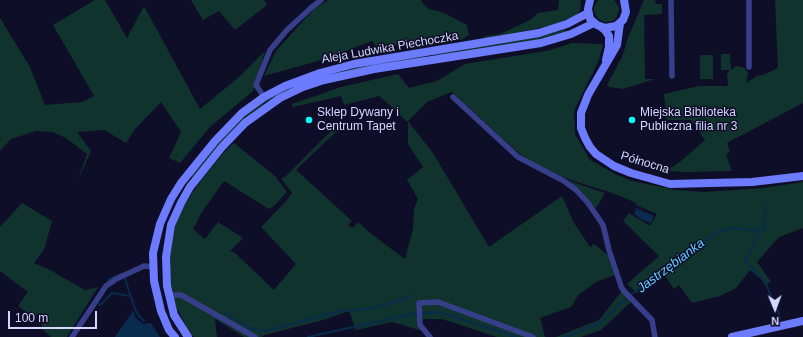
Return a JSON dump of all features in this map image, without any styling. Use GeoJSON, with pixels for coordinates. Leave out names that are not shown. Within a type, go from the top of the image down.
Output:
{"type":"FeatureCollection","features":[{"type":"Feature","properties":{"kind":"main road"},"geometry":{"type":"LineString","coordinates":[[589,0],[588,13],[597,25],[607,33],[609,41],[602,72]]}},
{"type":"Feature","properties":{"kind":"main road","name":"Północna"},"geometry":{"type":"LineString","coordinates":[[626,1],[626,12],[620,23],[618,41],[588,95],[581,113],[584,138],[596,154],[614,166],[630,173],[670,184],[752,182],[803,176]]}},
{"type":"Feature","properties":{"kind":"main road","name":"Aleja Ludwika Piechoczka"},"geometry":{"type":"LineString","coordinates":[[175,337],[169,330],[158,303],[154,280],[153,254],[160,224],[171,199],[181,183],[224,130],[242,113],[264,97],[296,81],[320,73],[354,64],[463,47],[539,33],[567,24],[588,13]]}},
{"type":"Feature","properties":{"kind":"main road","name":"Aleja Ludwika Piechoczka"},"geometry":{"type":"LineString","coordinates":[[188,337],[176,318],[165,277],[168,236],[175,215],[190,187],[233,135],[245,123],[261,111],[280,98],[302,87],[346,74],[541,43],[597,25],[611,28],[620,23]]}},
{"type":"Feature","properties":{"kind":"main road"},"geometry":{"type":"LineString","coordinates":[[732,337],[803,321]]}},
{"type":"Feature","properties":{"kind":"street"},"geometry":{"type":"LineString","coordinates":[[264,97],[256,85],[270,50],[300,18],[321,0]]}},
{"type":"Feature","properties":{"kind":"street"},"geometry":{"type":"LineString","coordinates":[[671,0],[672,76]]}},
{"type":"Feature","properties":{"kind":"street"},"geometry":{"type":"LineString","coordinates":[[749,0],[749,66]]}},
{"type":"Feature","properties":{"kind":"street"},"geometry":{"type":"LineString","coordinates":[[454,97],[518,157],[564,181],[576,190],[588,203],[603,225],[620,286],[652,320],[655,337]]}},
{"type":"Feature","properties":{"kind":"street"},"geometry":{"type":"LineString","coordinates":[[72,337],[106,286],[116,279],[144,266],[153,267]]}},
{"type":"Feature","properties":{"kind":"street"},"geometry":{"type":"LineString","coordinates":[[169,295],[181,295],[254,337]]}},
{"type":"Feature","properties":{"kind":"street"},"geometry":{"type":"LineString","coordinates":[[430,337],[420,325],[419,303],[438,302],[533,337]]}},
{"type":"Feature","properties":{"kind":"green space"},"geometry":{"type":"Polygon","coordinates":[[[95,0],[105,0],[127,38],[144,6],[200,109],[239,77],[265,51],[253,91],[210,127],[180,163],[169,158],[181,132],[161,102],[135,129],[126,143],[104,130],[77,132],[91,151],[78,180],[87,154],[66,138],[52,132],[36,131],[11,139],[0,151],[0,18],[30,67],[45,105],[82,102],[94,96],[53,25],[95,0]]]}},
{"type":"Feature","properties":{"kind":"green space"},"geometry":{"type":"Polygon","coordinates":[[[191,0],[264,0],[267,5],[235,30],[219,11],[203,20],[191,0]]]}},
{"type":"Feature","properties":{"kind":"green space"},"geometry":{"type":"Polygon","coordinates":[[[328,0],[421,0],[429,9],[442,12],[467,25],[469,35],[461,40],[410,49],[405,43],[378,49],[372,41],[332,57],[264,76],[276,51],[314,9],[328,0]]]}},
{"type":"Feature","properties":{"kind":"green space"},"geometry":{"type":"Polygon","coordinates":[[[559,0],[581,0],[580,10],[577,15],[554,25],[489,38],[481,37],[500,34],[530,20],[538,13],[558,10],[559,0]]]}},
{"type":"Feature","properties":{"kind":"green space"},"geometry":{"type":"Polygon","coordinates":[[[598,0],[614,0],[619,7],[616,18],[613,21],[605,22],[598,19],[594,12],[594,7],[598,0]]]}},
{"type":"Feature","properties":{"kind":"green space"},"geometry":{"type":"Polygon","coordinates":[[[644,0],[655,0],[656,4],[662,4],[662,14],[644,15],[645,79],[655,79],[623,89],[610,87],[607,85],[623,55],[627,40],[644,0]]]}},
{"type":"Feature","properties":{"kind":"green space"},"geometry":{"type":"Polygon","coordinates":[[[775,0],[803,0],[803,103],[727,143],[730,152],[726,154],[732,171],[667,171],[705,140],[691,120],[667,120],[664,94],[699,86],[728,86],[727,75],[730,70],[721,70],[721,54],[730,54],[731,70],[736,66],[745,68],[748,73],[746,83],[757,76],[763,75],[778,68],[775,0]]]}},
{"type":"Feature","properties":{"kind":"green space"},"geometry":{"type":"Polygon","coordinates":[[[565,29],[566,32],[538,40],[438,57],[436,54],[546,35],[565,29]]]}},
{"type":"Feature","properties":{"kind":"green space"},"geometry":{"type":"Polygon","coordinates":[[[572,43],[603,44],[599,60],[574,111],[575,134],[590,160],[617,175],[632,181],[676,190],[705,192],[763,188],[803,182],[803,228],[779,237],[757,262],[771,282],[765,285],[761,279],[750,270],[736,288],[720,296],[692,303],[679,285],[674,289],[663,273],[637,293],[627,284],[659,256],[623,221],[629,213],[650,226],[657,214],[615,194],[568,179],[529,161],[452,92],[427,102],[407,122],[379,96],[344,105],[341,96],[293,107],[292,104],[341,87],[398,74],[409,88],[437,81],[465,64],[551,50],[572,43]]]}},
{"type":"Feature","properties":{"kind":"green space"},"geometry":{"type":"Polygon","coordinates":[[[700,55],[713,55],[713,79],[700,79],[700,55]]]}},
{"type":"Feature","properties":{"kind":"green space"},"geometry":{"type":"Polygon","coordinates":[[[422,56],[425,59],[294,87],[266,102],[235,128],[194,177],[190,176],[227,132],[249,111],[280,91],[296,83],[354,68],[422,56]]]}},
{"type":"Feature","properties":{"kind":"green space"},"geometry":{"type":"Polygon","coordinates":[[[408,121],[433,153],[489,247],[562,196],[574,223],[590,247],[594,244],[608,255],[615,275],[598,281],[579,294],[571,307],[540,318],[545,337],[497,337],[442,319],[420,319],[423,331],[392,322],[356,330],[349,311],[323,320],[261,337],[244,337],[215,319],[217,337],[194,337],[188,330],[172,298],[169,264],[173,225],[201,180],[227,149],[234,143],[275,176],[287,192],[274,206],[269,209],[224,181],[202,212],[193,229],[205,239],[218,222],[243,238],[230,251],[235,253],[274,290],[296,264],[261,227],[292,193],[281,178],[285,177],[337,126],[339,129],[296,170],[352,221],[348,225],[353,228],[358,222],[370,233],[405,259],[413,229],[414,209],[418,199],[407,180],[423,167],[408,144],[408,121]]]}},
{"type":"Feature","properties":{"kind":"green space"},"geometry":{"type":"Polygon","coordinates":[[[567,180],[605,193],[596,208],[567,180]]]}},
{"type":"Feature","properties":{"kind":"green space"},"geometry":{"type":"Polygon","coordinates":[[[22,203],[52,221],[44,250],[34,263],[52,271],[85,290],[98,287],[67,337],[51,337],[42,329],[41,313],[33,317],[18,306],[28,292],[0,271],[0,226],[22,203]]]}},
{"type":"Feature","properties":{"kind":"green space"},"geometry":{"type":"Polygon","coordinates":[[[622,291],[632,301],[601,330],[581,337],[556,337],[599,320],[622,291]]]}},
{"type":"Feature","properties":{"kind":"water"},"geometry":{"type":"Polygon","coordinates":[[[636,208],[654,216],[651,223],[642,220],[634,214],[636,208]]]}},
{"type":"Feature","properties":{"kind":"water"},"geometry":{"type":"Polygon","coordinates":[[[133,311],[136,318],[143,324],[151,323],[160,337],[115,337],[133,311]]]}},
{"type":"Feature","properties":{"kind":"waterway","name":"Jastrzębianka"},"geometry":{"type":"LineString","coordinates":[[565,337],[600,323],[627,298],[659,272],[719,231],[732,228],[761,231],[764,228],[765,205]]}},
{"type":"Feature","properties":{"kind":"waterway"},"geometry":{"type":"LineString","coordinates":[[761,231],[745,261],[765,282],[780,317]]}},
{"type":"Feature","properties":{"kind":"waterway"},"geometry":{"type":"LineString","coordinates":[[108,280],[121,274]]}},
{"type":"Feature","properties":{"kind":"waterway"},"geometry":{"type":"LineString","coordinates":[[125,279],[135,309],[144,321]]}},
{"type":"Feature","properties":{"kind":"waterway"},"geometry":{"type":"LineString","coordinates":[[99,304],[100,305],[112,293],[130,296]]}},
{"type":"Feature","properties":{"kind":"waterway"},"geometry":{"type":"LineString","coordinates":[[225,313],[249,328],[266,331],[339,311],[359,310],[382,306],[411,296]]}},
{"type":"Feature","properties":{"kind":"waterway","name":"Jastrzębianka"},"geometry":{"type":"LineString","coordinates":[[308,337],[412,314],[439,312],[516,337]]}},
{"type":"Feature","properties":{"kind":"place","name":"Sklep Dywany i Centrum Tapet"},"geometry":{"type":"Point","coordinates":[309,120]}},
{"type":"Feature","properties":{"kind":"place","name":"Miejska Biblioteka Publiczna filia nr 3"},"geometry":{"type":"Point","coordinates":[632,120]}}]}
